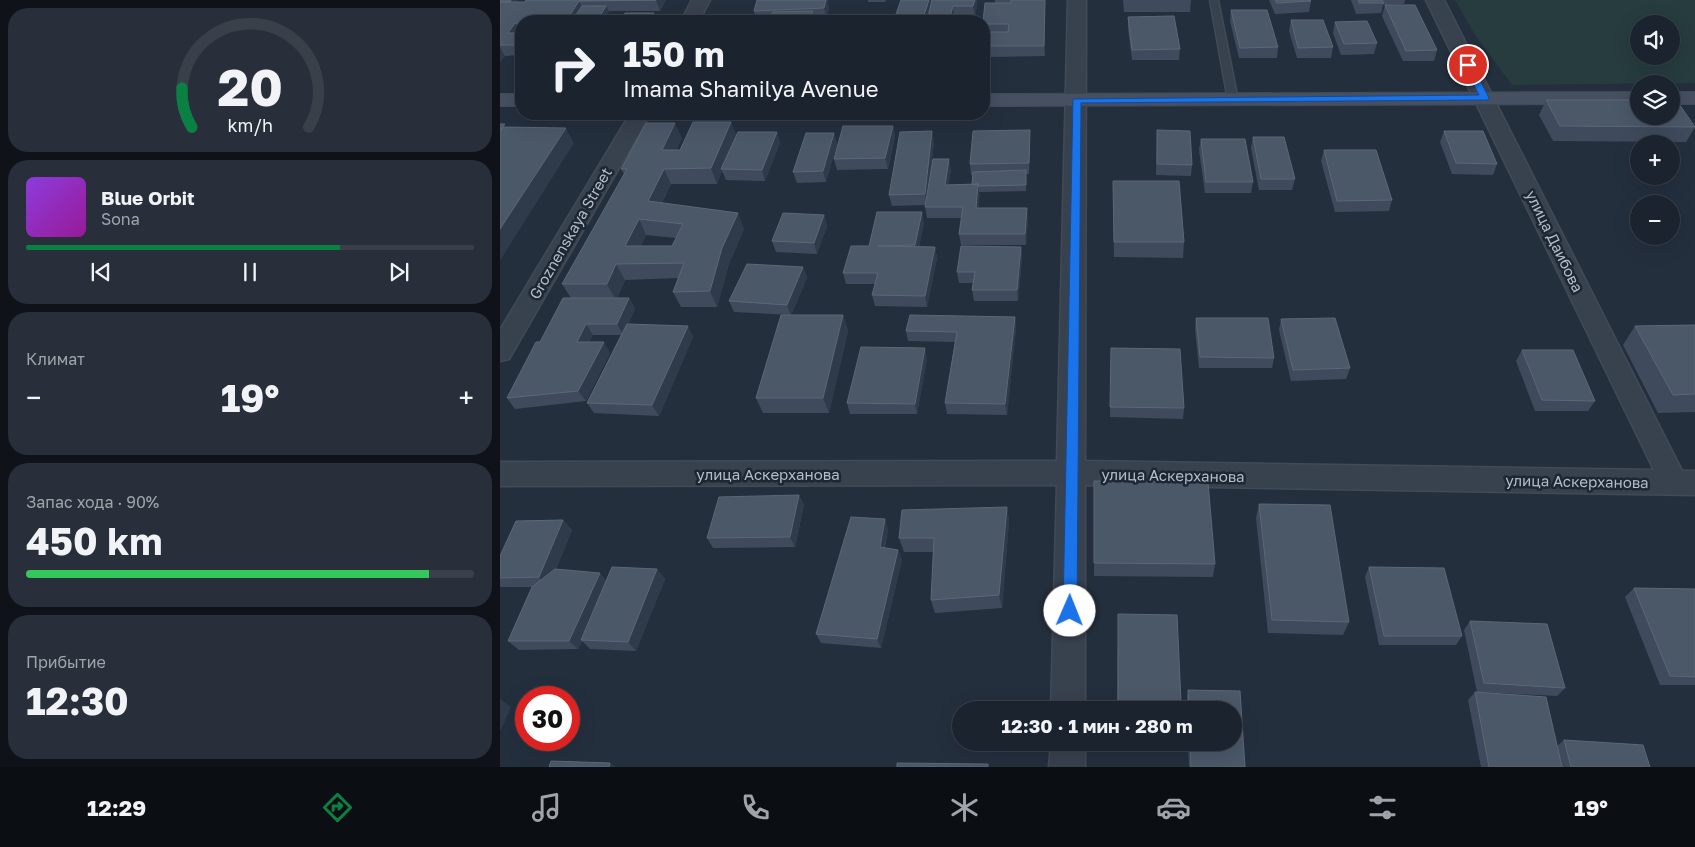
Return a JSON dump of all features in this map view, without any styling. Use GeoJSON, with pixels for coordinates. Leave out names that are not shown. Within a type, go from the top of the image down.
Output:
{"type":"FeatureCollection","features":[{"type":"Feature","properties":{"kind":"main road"},"geometry":{"type":"LineString","coordinates":[[990,100],[1630,98]]}},
{"type":"Feature","properties":{"kind":"main road"},"geometry":{"type":"LineString","coordinates":[[1680,98],[1695,98]]}},
{"type":"Feature","properties":{"kind":"main road"},"geometry":{"type":"LineString","coordinates":[[500,100],[515,100]]}},
{"type":"Feature","properties":{"kind":"street"},"geometry":{"type":"LineString","coordinates":[[693,15],[701,0]]}},
{"type":"Feature","properties":{"kind":"street"},"geometry":{"type":"LineString","coordinates":[[1068,701],[1077,0]]}},
{"type":"Feature","properties":{"kind":"street","name":"улица Даибова"},"geometry":{"type":"LineString","coordinates":[[1436,0],[1684,483]]}},
{"type":"Feature","properties":{"kind":"street","name":"Groznenskaya Street"},"geometry":{"type":"LineString","coordinates":[[500,352],[636,120]]}},
{"type":"Feature","properties":{"kind":"street","name":"улица Аскерханова"},"geometry":{"type":"LineString","coordinates":[[500,474],[1072,473],[1684,483]]}},
{"type":"Feature","properties":{"kind":"street"},"geometry":{"type":"LineString","coordinates":[[1068,751],[1068,767]]}},
{"type":"Feature","properties":{"kind":"lane"},"geometry":{"type":"LineString","coordinates":[[1214,0],[1233,100]]}},
{"type":"Feature","properties":{"kind":"green space"},"geometry":{"type":"Polygon","coordinates":[[[1455,0],[1695,0],[1695,83],[1680,83],[1680,75],[1630,75],[1630,84],[1512,85],[1475,35],[1455,0]]]}},
{"type":"Feature","properties":{"kind":"building"},"geometry":{"type":"Polygon","coordinates":[[[500,0],[511,0],[510,2],[500,2],[500,0]]]}},
{"type":"Feature","properties":{"kind":"building"},"geometry":{"type":"Polygon","coordinates":[[[526,0],[656,0],[579,1],[570,15],[515,15],[515,23],[508,33],[515,33],[515,45],[500,45],[500,2],[525,2],[526,0]]]}},
{"type":"Feature","properties":{"kind":"building"},"geometry":{"type":"Polygon","coordinates":[[[757,0],[826,0],[824,8],[754,11],[757,0]]]}},
{"type":"Feature","properties":{"kind":"building"},"geometry":{"type":"Polygon","coordinates":[[[901,0],[929,0],[924,15],[896,15],[901,0]]]}},
{"type":"Feature","properties":{"kind":"building"},"geometry":{"type":"Polygon","coordinates":[[[932,0],[975,0],[973,6],[953,6],[951,15],[928,15],[932,0]]]}},
{"type":"Feature","properties":{"kind":"building"},"geometry":{"type":"Polygon","coordinates":[[[1011,0],[1045,0],[1044,46],[990,46],[990,32],[1008,32],[1009,24],[990,24],[990,15],[984,15],[985,3],[1011,3],[1011,0]]]}},
{"type":"Feature","properties":{"kind":"building"},"geometry":{"type":"Polygon","coordinates":[[[1275,0],[1310,0],[1311,1],[1277,3],[1275,0]]]}},
{"type":"Feature","properties":{"kind":"building"},"geometry":{"type":"Polygon","coordinates":[[[1358,0],[1382,0],[1384,3],[1359,3],[1358,0]]]}},
{"type":"Feature","properties":{"kind":"building"},"geometry":{"type":"Polygon","coordinates":[[[1385,5],[1415,5],[1437,50],[1406,51],[1385,5]]]}},
{"type":"Feature","properties":{"kind":"building"},"geometry":{"type":"Polygon","coordinates":[[[582,6],[606,6],[601,15],[576,15],[582,6]]]}},
{"type":"Feature","properties":{"kind":"building"},"geometry":{"type":"Polygon","coordinates":[[[1231,10],[1267,10],[1278,47],[1240,48],[1231,10]]]}},
{"type":"Feature","properties":{"kind":"building"},"geometry":{"type":"Polygon","coordinates":[[[813,11],[811,15],[772,15],[773,12],[813,11]]]}},
{"type":"Feature","properties":{"kind":"building"},"geometry":{"type":"Polygon","coordinates":[[[625,13],[654,13],[653,15],[624,15],[625,13]]]}},
{"type":"Feature","properties":{"kind":"building"},"geometry":{"type":"Polygon","coordinates":[[[1174,16],[1180,49],[1132,50],[1128,17],[1174,16]]]}},
{"type":"Feature","properties":{"kind":"building"},"geometry":{"type":"Polygon","coordinates":[[[1291,20],[1323,20],[1333,47],[1298,48],[1291,20]]]}},
{"type":"Feature","properties":{"kind":"building"},"geometry":{"type":"Polygon","coordinates":[[[1367,21],[1377,43],[1344,44],[1335,22],[1367,21]]]}},
{"type":"Feature","properties":{"kind":"building"},"geometry":{"type":"Polygon","coordinates":[[[1546,100],[1630,100],[1630,125],[1680,125],[1680,105],[1695,127],[1560,126],[1546,100]]]}},
{"type":"Feature","properties":{"kind":"building"},"geometry":{"type":"Polygon","coordinates":[[[693,122],[731,122],[711,168],[664,169],[648,201],[738,213],[722,248],[710,291],[673,292],[684,263],[616,264],[607,284],[562,284],[627,169],[621,169],[646,123],[675,123],[662,150],[680,150],[693,122]],[[639,219],[625,246],[672,246],[683,224],[639,219]]]}},
{"type":"Feature","properties":{"kind":"building"},"geometry":{"type":"Polygon","coordinates":[[[500,124],[505,124],[500,131],[500,124]]]}},
{"type":"Feature","properties":{"kind":"building"},"geometry":{"type":"Polygon","coordinates":[[[843,126],[893,126],[885,158],[834,159],[843,126]]]}},
{"type":"Feature","properties":{"kind":"building"},"geometry":{"type":"Polygon","coordinates":[[[503,127],[566,128],[500,229],[500,132],[503,127]]]}},
{"type":"Feature","properties":{"kind":"building"},"geometry":{"type":"Polygon","coordinates":[[[1030,130],[1029,163],[970,164],[973,131],[1030,130]]]}},
{"type":"Feature","properties":{"kind":"building"},"geometry":{"type":"Polygon","coordinates":[[[1157,130],[1190,131],[1192,165],[1157,164],[1157,130]]]}},
{"type":"Feature","properties":{"kind":"building"},"geometry":{"type":"Polygon","coordinates":[[[932,131],[925,194],[889,195],[900,132],[932,131]]]}},
{"type":"Feature","properties":{"kind":"building"},"geometry":{"type":"Polygon","coordinates":[[[1444,131],[1483,131],[1497,164],[1456,163],[1444,131]]]}},
{"type":"Feature","properties":{"kind":"building"},"geometry":{"type":"Polygon","coordinates":[[[738,132],[777,132],[762,170],[721,169],[738,132]]]}},
{"type":"Feature","properties":{"kind":"building"},"geometry":{"type":"Polygon","coordinates":[[[806,133],[834,133],[823,171],[793,172],[806,133]]]}},
{"type":"Feature","properties":{"kind":"building"},"geometry":{"type":"Polygon","coordinates":[[[1253,137],[1284,137],[1295,179],[1261,179],[1253,137]]]}},
{"type":"Feature","properties":{"kind":"building"},"geometry":{"type":"Polygon","coordinates":[[[1201,139],[1245,139],[1253,182],[1206,182],[1201,139]]]}},
{"type":"Feature","properties":{"kind":"building"},"geometry":{"type":"Polygon","coordinates":[[[1324,150],[1376,150],[1392,200],[1337,201],[1324,150]]]}},
{"type":"Feature","properties":{"kind":"building"},"geometry":{"type":"Polygon","coordinates":[[[933,159],[949,159],[945,185],[978,184],[976,208],[1027,208],[1025,234],[959,234],[963,207],[925,207],[933,159]]]}},
{"type":"Feature","properties":{"kind":"building"},"geometry":{"type":"Polygon","coordinates":[[[1026,170],[1026,185],[972,185],[973,172],[1026,170]]]}},
{"type":"Feature","properties":{"kind":"building"},"geometry":{"type":"Polygon","coordinates":[[[1113,181],[1179,181],[1184,242],[1114,242],[1113,181]]]}},
{"type":"Feature","properties":{"kind":"building"},"geometry":{"type":"Polygon","coordinates":[[[877,212],[922,212],[915,245],[878,246],[935,247],[925,296],[872,295],[878,273],[843,273],[851,246],[869,246],[877,212]]]}},
{"type":"Feature","properties":{"kind":"building"},"geometry":{"type":"Polygon","coordinates":[[[783,213],[824,215],[814,243],[772,241],[783,213]]]}},
{"type":"Feature","properties":{"kind":"building"},"geometry":{"type":"Polygon","coordinates":[[[961,246],[1021,247],[1017,290],[972,290],[975,272],[957,272],[961,246]]]}},
{"type":"Feature","properties":{"kind":"building"},"geometry":{"type":"Polygon","coordinates":[[[747,264],[803,267],[787,305],[729,301],[747,264]]]}},
{"type":"Feature","properties":{"kind":"building"},"geometry":{"type":"Polygon","coordinates":[[[563,298],[629,298],[617,324],[586,324],[577,342],[604,342],[578,391],[507,398],[536,342],[540,342],[563,298]]]}},
{"type":"Feature","properties":{"kind":"building"},"geometry":{"type":"Polygon","coordinates":[[[781,315],[843,315],[823,398],[756,398],[781,315]]]}},
{"type":"Feature","properties":{"kind":"building"},"geometry":{"type":"Polygon","coordinates":[[[910,315],[1015,317],[1005,404],[945,403],[957,332],[906,331],[910,315]]]}},
{"type":"Feature","properties":{"kind":"building"},"geometry":{"type":"Polygon","coordinates":[[[1196,318],[1268,318],[1274,358],[1200,357],[1196,318]]]}},
{"type":"Feature","properties":{"kind":"building"},"geometry":{"type":"Polygon","coordinates":[[[1335,318],[1350,368],[1293,370],[1281,319],[1335,318]]]}},
{"type":"Feature","properties":{"kind":"building"},"geometry":{"type":"Polygon","coordinates":[[[627,324],[688,326],[652,405],[587,403],[627,324]]]}},
{"type":"Feature","properties":{"kind":"building"},"geometry":{"type":"Polygon","coordinates":[[[1695,325],[1695,394],[1673,395],[1635,326],[1695,325]]]}},
{"type":"Feature","properties":{"kind":"building"},"geometry":{"type":"Polygon","coordinates":[[[861,347],[925,348],[915,404],[847,403],[861,347]]]}},
{"type":"Feature","properties":{"kind":"building"},"geometry":{"type":"Polygon","coordinates":[[[1111,348],[1180,349],[1184,408],[1110,407],[1111,348]]]}},
{"type":"Feature","properties":{"kind":"building"},"geometry":{"type":"Polygon","coordinates":[[[1522,350],[1573,350],[1595,401],[1542,400],[1522,350]]]}},
{"type":"Feature","properties":{"kind":"building"},"geometry":{"type":"Polygon","coordinates":[[[1094,481],[1208,482],[1215,564],[1094,563],[1094,481]]]}},
{"type":"Feature","properties":{"kind":"building"},"geometry":{"type":"Polygon","coordinates":[[[799,495],[790,537],[707,538],[719,497],[799,495]]]}},
{"type":"Feature","properties":{"kind":"building"},"geometry":{"type":"Polygon","coordinates":[[[1259,504],[1330,505],[1349,622],[1272,620],[1259,504]]]}},
{"type":"Feature","properties":{"kind":"building"},"geometry":{"type":"Polygon","coordinates":[[[1007,507],[999,595],[931,600],[934,538],[899,538],[902,510],[1007,507]]]}},
{"type":"Feature","properties":{"kind":"building"},"geometry":{"type":"Polygon","coordinates":[[[851,517],[885,519],[880,547],[898,550],[877,639],[816,634],[851,517]]]}},
{"type":"Feature","properties":{"kind":"building"},"geometry":{"type":"Polygon","coordinates":[[[563,520],[539,577],[500,578],[500,556],[516,521],[563,520]]]}},
{"type":"Feature","properties":{"kind":"building"},"geometry":{"type":"Polygon","coordinates":[[[612,567],[657,569],[628,642],[581,640],[612,567]]]}},
{"type":"Feature","properties":{"kind":"building"},"geometry":{"type":"Polygon","coordinates":[[[1369,567],[1444,568],[1462,636],[1384,636],[1369,567]]]}},
{"type":"Feature","properties":{"kind":"building"},"geometry":{"type":"Polygon","coordinates":[[[555,569],[600,573],[569,641],[508,641],[532,587],[555,569]]]}},
{"type":"Feature","properties":{"kind":"building"},"geometry":{"type":"Polygon","coordinates":[[[1634,588],[1695,589],[1695,677],[1670,676],[1634,588]]]}},
{"type":"Feature","properties":{"kind":"building"},"geometry":{"type":"Polygon","coordinates":[[[1118,614],[1177,615],[1181,701],[1118,701],[1118,614]]]}},
{"type":"Feature","properties":{"kind":"building"},"geometry":{"type":"Polygon","coordinates":[[[1470,621],[1547,624],[1565,688],[1484,683],[1470,621]]]}},
{"type":"Feature","properties":{"kind":"building"},"geometry":{"type":"Polygon","coordinates":[[[1188,690],[1240,691],[1241,701],[1189,701],[1188,690]]]}},
{"type":"Feature","properties":{"kind":"building"},"geometry":{"type":"Polygon","coordinates":[[[1475,692],[1546,697],[1562,767],[1489,767],[1475,692]]]}},
{"type":"Feature","properties":{"kind":"building"},"geometry":{"type":"Polygon","coordinates":[[[1242,721],[1245,767],[1191,767],[1190,751],[1242,751],[1242,721]]]}},
{"type":"Feature","properties":{"kind":"building"},"geometry":{"type":"Polygon","coordinates":[[[1564,740],[1643,745],[1650,767],[1571,767],[1564,740]]]}},
{"type":"Feature","properties":{"kind":"building"},"geometry":{"type":"Polygon","coordinates":[[[551,761],[610,763],[609,767],[549,767],[551,761]]]}},
{"type":"Feature","properties":{"kind":"building"},"geometry":{"type":"Polygon","coordinates":[[[897,763],[988,764],[988,767],[897,767],[897,763]]]}},
{"type":"Feature","properties":{"kind":"route"},"geometry":{"type":"LineString","coordinates":[[1070,611],[1076,101],[1485,98],[1468,65]]}}]}
